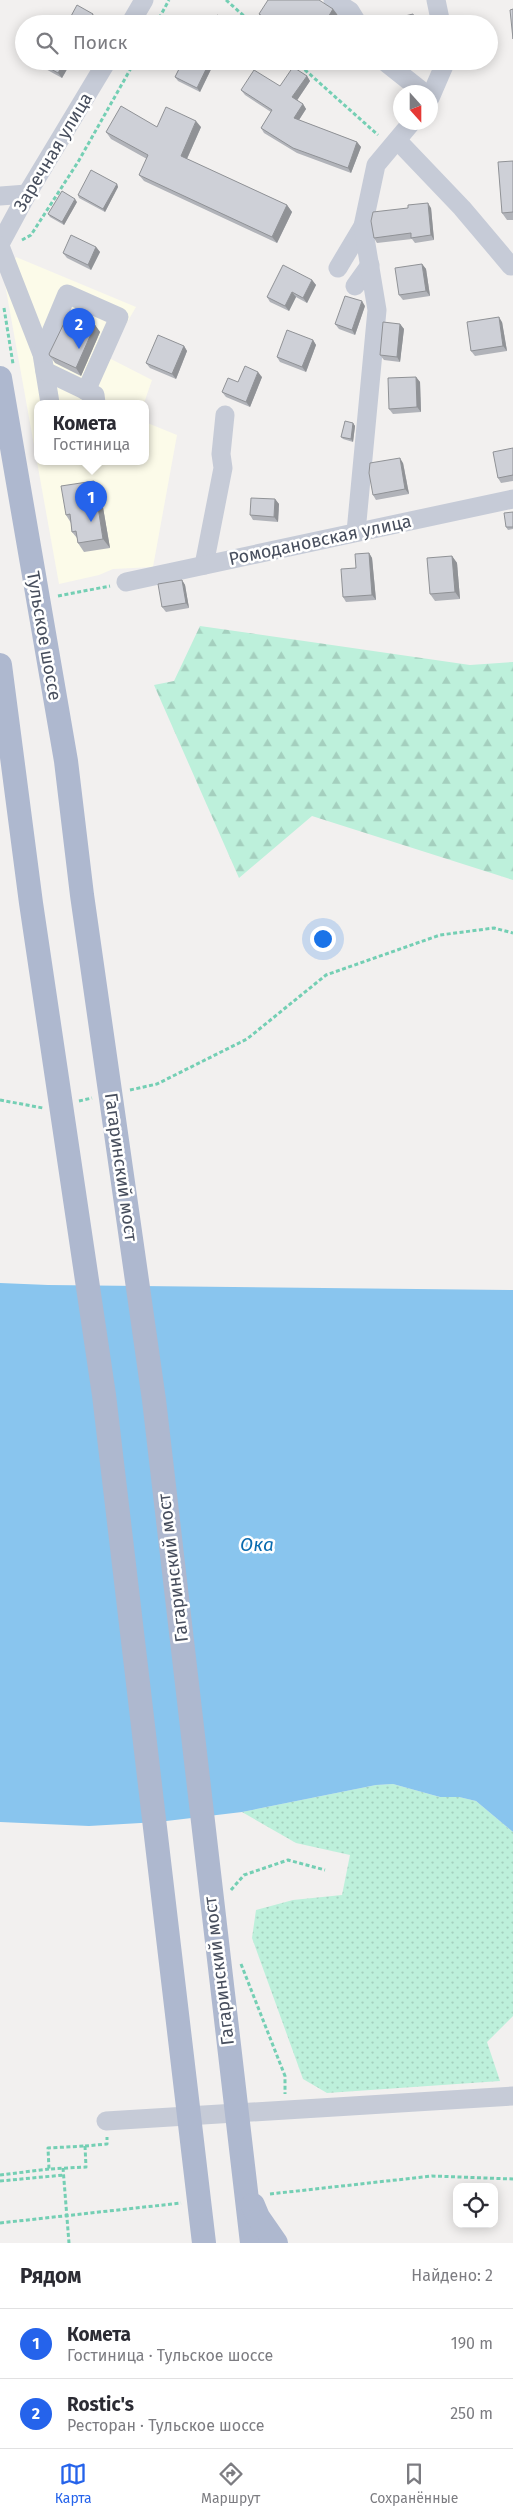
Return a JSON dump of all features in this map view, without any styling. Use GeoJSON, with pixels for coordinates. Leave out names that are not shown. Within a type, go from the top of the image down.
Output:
{"type":"FeatureCollection","features":[{"type":"Feature","properties":{"kind":"main road","name":"Тульское шоссе"},"geometry":{"type":"LineString","coordinates":[[0,378],[66,761],[82,895]]}},
{"type":"Feature","properties":{"kind":"main road"},"geometry":{"type":"LineString","coordinates":[[0,665],[31,903],[104,1395],[204,2243]]}},
{"type":"Feature","properties":{"kind":"main road","name":"Гагаринский мост"},"geometry":{"type":"LineString","coordinates":[[82,895],[154,1400],[252,2243]]}},
{"type":"Feature","properties":{"kind":"main road"},"geometry":{"type":"LineString","coordinates":[[243,2170],[258,2218],[276,2243]]}},
{"type":"Feature","properties":{"kind":"street"},"geometry":{"type":"LineString","coordinates":[[135,15],[144,0]]}},
{"type":"Feature","properties":{"kind":"street"},"geometry":{"type":"LineString","coordinates":[[334,0],[350,11],[352,15]]}},
{"type":"Feature","properties":{"kind":"street"},"geometry":{"type":"LineString","coordinates":[[436,0],[439,15]]}},
{"type":"Feature","properties":{"kind":"street","name":"Заречная улица"},"geometry":{"type":"LineString","coordinates":[[2,250],[27,194],[102,70]]}},
{"type":"Feature","properties":{"kind":"street"},"geometry":{"type":"LineString","coordinates":[[395,70],[414,85]]}},
{"type":"Feature","properties":{"kind":"street"},"geometry":{"type":"LineString","coordinates":[[436,85],[442,70]]}},
{"type":"Feature","properties":{"kind":"street"},"geometry":{"type":"LineString","coordinates":[[338,268],[363,226],[376,165],[406,130]]}},
{"type":"Feature","properties":{"kind":"street"},"geometry":{"type":"LineString","coordinates":[[398,141],[462,208],[512,268]]}},
{"type":"Feature","properties":{"kind":"street"},"geometry":{"type":"LineString","coordinates":[[0,196],[27,194]]}},
{"type":"Feature","properties":{"kind":"street"},"geometry":{"type":"LineString","coordinates":[[356,532],[377,310],[363,226]]}},
{"type":"Feature","properties":{"kind":"street"},"geometry":{"type":"LineString","coordinates":[[2,250],[44,362],[50,400]]}},
{"type":"Feature","properties":{"kind":"street"},"geometry":{"type":"LineString","coordinates":[[355,286],[370,265]]}},
{"type":"Feature","properties":{"kind":"street"},"geometry":{"type":"LineString","coordinates":[[67,294],[119,318],[91,397],[44,362],[67,294]]}},
{"type":"Feature","properties":{"kind":"street"},"geometry":{"type":"LineString","coordinates":[[204,565],[223,468],[221,454],[225,415]]}},
{"type":"Feature","properties":{"kind":"street","name":"Ромодановская улица"},"geometry":{"type":"LineString","coordinates":[[126,582],[513,499]]}},
{"type":"Feature","properties":{"kind":"street"},"geometry":{"type":"LineString","coordinates":[[106,2121],[513,2096]]}},
{"type":"Feature","properties":{"kind":"path"},"geometry":{"type":"LineString","coordinates":[[161,15],[169,0]]}},
{"type":"Feature","properties":{"kind":"path"},"geometry":{"type":"LineString","coordinates":[[226,0],[243,15]]}},
{"type":"Feature","properties":{"kind":"path"},"geometry":{"type":"LineString","coordinates":[[2,250],[31,235],[78,162],[129,70]]}},
{"type":"Feature","properties":{"kind":"path"},"geometry":{"type":"LineString","coordinates":[[305,70],[377,135],[398,141]]}},
{"type":"Feature","properties":{"kind":"path"},"geometry":{"type":"LineString","coordinates":[[55,597],[126,582]]}},
{"type":"Feature","properties":{"kind":"path"},"geometry":{"type":"LineString","coordinates":[[120,1092],[157,1084],[248,1039],[326,975],[440,935],[494,928],[513,933]]}},
{"type":"Feature","properties":{"kind":"path"},"geometry":{"type":"LineString","coordinates":[[75,1101],[93,1098]]}},
{"type":"Feature","properties":{"kind":"path"},"geometry":{"type":"LineString","coordinates":[[0,1100],[39,1109],[48,1107]]}},
{"type":"Feature","properties":{"kind":"path"},"geometry":{"type":"LineString","coordinates":[[225,1898],[244,1875],[288,1860],[325,1870]]}},
{"type":"Feature","properties":{"kind":"path"},"geometry":{"type":"LineString","coordinates":[[240,1960],[285,2076],[286,2110]]}},
{"type":"Feature","properties":{"kind":"path"},"geometry":{"type":"LineString","coordinates":[[49,2169],[48,2148],[107,2144]]}},
{"type":"Feature","properties":{"kind":"path"},"geometry":{"type":"LineString","coordinates":[[0,2174],[86,2167],[84,2146]]}},
{"type":"Feature","properties":{"kind":"path"},"geometry":{"type":"LineString","coordinates":[[63,2168],[69,2243]]}},
{"type":"Feature","properties":{"kind":"path"},"geometry":{"type":"LineString","coordinates":[[0,2181],[64,2175]]}},
{"type":"Feature","properties":{"kind":"shaded area"},"geometry":{"type":"Polygon","coordinates":[[[16,257],[136,307],[107,357],[152,380],[145,400],[34,400],[34,445],[3,273],[10,270],[16,257]]]}},
{"type":"Feature","properties":{"kind":"shaded area"},"geometry":{"type":"Polygon","coordinates":[[[149,424],[177,435],[153,567],[113,569],[99,575],[59,584],[38,465],[149,465],[149,424]]]}},
{"type":"Feature","properties":{"kind":"green space"},"geometry":{"type":"Polygon","coordinates":[[[200,626],[470,665],[513,662],[513,880],[312,816],[239,878],[154,685],[174,681],[200,626]]]}},
{"type":"Feature","properties":{"kind":"green space"},"geometry":{"type":"Polygon","coordinates":[[[393,1784],[440,1797],[459,1797],[476,1801],[513,1832],[513,2016],[487,2042],[500,2081],[327,2093],[303,2079],[252,1938],[256,1910],[293,1900],[342,1895],[350,1855],[296,1843],[242,1812],[376,1785],[393,1784]]]}},
{"type":"Feature","properties":{"kind":"water","name":"Ока"},"geometry":{"type":"Polygon","coordinates":[[[0,1283],[513,1290],[513,1832],[476,1801],[459,1797],[440,1797],[393,1784],[376,1785],[242,1812],[158,1822],[89,1826],[0,1822],[0,1283]]]}},
{"type":"Feature","properties":{"kind":"building"},"geometry":{"type":"Polygon","coordinates":[[[268,0],[319,0],[333,9],[329,15],[259,14],[268,0]]]}},
{"type":"Feature","properties":{"kind":"building"},"geometry":{"type":"Polygon","coordinates":[[[77,5],[93,14],[92,15],[72,15],[77,5]]]}},
{"type":"Feature","properties":{"kind":"building"},"geometry":{"type":"Polygon","coordinates":[[[513,9],[513,39],[510,10],[513,9]]]}},
{"type":"Feature","properties":{"kind":"building"},"geometry":{"type":"Polygon","coordinates":[[[178,70],[206,70],[197,88],[175,77],[178,70]]]}},
{"type":"Feature","properties":{"kind":"building"},"geometry":{"type":"Polygon","coordinates":[[[254,70],[280,86],[291,70],[298,70],[307,76],[292,97],[303,104],[294,118],[357,142],[348,168],[293,148],[261,128],[272,110],[241,90],[254,70]]]}},
{"type":"Feature","properties":{"kind":"building"},"geometry":{"type":"Polygon","coordinates":[[[121,106],[157,127],[166,107],[196,121],[181,156],[287,205],[272,237],[139,175],[148,155],[106,132],[121,106]]]}},
{"type":"Feature","properties":{"kind":"building"},"geometry":{"type":"Polygon","coordinates":[[[513,161],[513,212],[502,213],[498,162],[513,161]]]}},
{"type":"Feature","properties":{"kind":"building"},"geometry":{"type":"Polygon","coordinates":[[[91,170],[117,184],[103,209],[78,195],[91,170]]]}},
{"type":"Feature","properties":{"kind":"building"},"geometry":{"type":"Polygon","coordinates":[[[62,191],[75,199],[62,222],[48,214],[62,191]]]}},
{"type":"Feature","properties":{"kind":"building"},"geometry":{"type":"Polygon","coordinates":[[[428,203],[431,235],[411,238],[411,233],[374,238],[371,221],[373,212],[408,208],[408,205],[428,203]]]}},
{"type":"Feature","properties":{"kind":"building"},"geometry":{"type":"Polygon","coordinates":[[[71,235],[96,247],[88,265],[63,253],[71,235]]]}},
{"type":"Feature","properties":{"kind":"building"},"geometry":{"type":"Polygon","coordinates":[[[422,264],[426,291],[399,295],[395,268],[422,264]]]}},
{"type":"Feature","properties":{"kind":"building"},"geometry":{"type":"Polygon","coordinates":[[[283,265],[312,280],[303,298],[292,292],[285,306],[267,297],[283,265]]]}},
{"type":"Feature","properties":{"kind":"building"},"geometry":{"type":"Polygon","coordinates":[[[345,296],[362,301],[352,330],[335,324],[345,296]]]}},
{"type":"Feature","properties":{"kind":"building"},"geometry":{"type":"Polygon","coordinates":[[[69,313],[95,325],[76,368],[49,354],[69,313]]]}},
{"type":"Feature","properties":{"kind":"building"},"geometry":{"type":"Polygon","coordinates":[[[499,317],[503,346],[471,351],[467,322],[499,317]]]}},
{"type":"Feature","properties":{"kind":"building"},"geometry":{"type":"Polygon","coordinates":[[[383,322],[400,324],[397,357],[380,355],[383,322]]]}},
{"type":"Feature","properties":{"kind":"building"},"geometry":{"type":"Polygon","coordinates":[[[287,330],[313,340],[302,367],[277,357],[287,330]]]}},
{"type":"Feature","properties":{"kind":"building"},"geometry":{"type":"Polygon","coordinates":[[[158,335],[184,346],[172,374],[146,363],[158,335]]]}},
{"type":"Feature","properties":{"kind":"building"},"geometry":{"type":"Polygon","coordinates":[[[245,366],[258,372],[246,402],[222,392],[228,378],[238,382],[245,366]]]}},
{"type":"Feature","properties":{"kind":"building"},"geometry":{"type":"Polygon","coordinates":[[[416,377],[417,407],[389,409],[388,378],[416,377]]]}},
{"type":"Feature","properties":{"kind":"building"},"geometry":{"type":"Polygon","coordinates":[[[345,421],[353,423],[351,439],[341,437],[345,421]]]}},
{"type":"Feature","properties":{"kind":"building"},"geometry":{"type":"Polygon","coordinates":[[[513,448],[513,475],[498,478],[493,452],[513,448]]]}},
{"type":"Feature","properties":{"kind":"building"},"geometry":{"type":"Polygon","coordinates":[[[400,458],[405,489],[373,495],[369,473],[370,463],[400,458]]]}},
{"type":"Feature","properties":{"kind":"building"},"geometry":{"type":"Polygon","coordinates":[[[94,481],[103,539],[78,543],[76,531],[72,532],[70,514],[66,515],[61,486],[94,481]]]}},
{"type":"Feature","properties":{"kind":"building"},"geometry":{"type":"Polygon","coordinates":[[[251,498],[275,499],[274,517],[250,515],[251,498]]]}},
{"type":"Feature","properties":{"kind":"building"},"geometry":{"type":"Polygon","coordinates":[[[513,512],[513,527],[506,527],[504,513],[513,512]]]}},
{"type":"Feature","properties":{"kind":"building"},"geometry":{"type":"Polygon","coordinates":[[[369,553],[372,595],[343,597],[341,569],[356,568],[355,554],[369,553]]]}},
{"type":"Feature","properties":{"kind":"building"},"geometry":{"type":"Polygon","coordinates":[[[452,556],[455,592],[430,594],[427,558],[452,556]]]}},
{"type":"Feature","properties":{"kind":"building"},"geometry":{"type":"Polygon","coordinates":[[[182,580],[186,603],[162,607],[158,584],[182,580]]]}},
{"type":"Feature","properties":{"kind":"place","name":"Rostic's"},"geometry":{"type":"Point","coordinates":[79,349]}},
{"type":"Feature","properties":{"kind":"place","name":"Комета"},"geometry":{"type":"Point","coordinates":[91,522]}}]}
